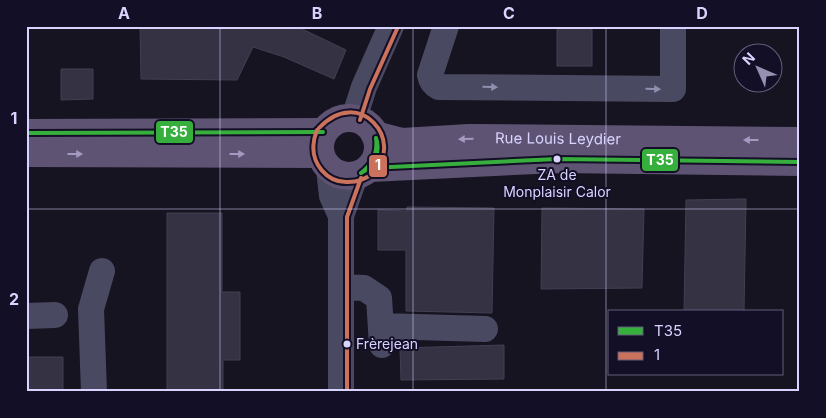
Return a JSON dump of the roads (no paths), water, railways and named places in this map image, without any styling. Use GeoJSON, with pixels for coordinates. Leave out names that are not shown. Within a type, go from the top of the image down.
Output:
{"type":"FeatureCollection","features":[{"type":"Feature","properties":{"kind":"main road"},"geometry":{"type":"LineString","coordinates":[[324,152],[337,120],[354,118],[363,121],[376,135],[378,146],[376,158],[362,172]]}},
{"type":"Feature","properties":{"kind":"main road"},"geometry":{"type":"LineString","coordinates":[[26,133],[324,152]]}},
{"type":"Feature","properties":{"kind":"main road","name":"Rue Louis Leydier"},"geometry":{"type":"LineString","coordinates":[[376,135],[402,142],[469,138],[800,141]]}},
{"type":"Feature","properties":{"kind":"main road"},"geometry":{"type":"LineString","coordinates":[[26,153],[324,152]]}},
{"type":"Feature","properties":{"kind":"main road"},"geometry":{"type":"LineString","coordinates":[[324,152],[341,176],[362,172],[557,159],[800,162]]}},
{"type":"Feature","properties":{"kind":"street"},"geometry":{"type":"LineString","coordinates":[[354,118],[364,87],[391,26]]}},
{"type":"Feature","properties":{"kind":"street"},"geometry":{"type":"LineString","coordinates":[[446,26],[430,75],[430,80],[439,87],[673,89],[673,26]]}},
{"type":"Feature","properties":{"kind":"street"},"geometry":{"type":"LineString","coordinates":[[324,152],[332,196],[341,216],[341,392]]}},
{"type":"Feature","properties":{"kind":"street"},"geometry":{"type":"LineString","coordinates":[[341,216],[362,172]]}},
{"type":"Feature","properties":{"kind":"street"},"geometry":{"type":"LineString","coordinates":[[94,392],[91,309],[102,271]]}},
{"type":"Feature","properties":{"kind":"street"},"geometry":{"type":"LineString","coordinates":[[341,287],[364,288],[379,298],[381,335],[485,329]]}},
{"type":"Feature","properties":{"kind":"street"},"geometry":{"type":"LineString","coordinates":[[26,316],[55,315]]}},
{"type":"Feature","properties":{"kind":"place","name":"ZA de Monplaisir Calor"},"geometry":{"type":"Point","coordinates":[557,159]}},
{"type":"Feature","properties":{"kind":"place","name":"Frèrejean"},"geometry":{"type":"Point","coordinates":[347,344]}}]}
